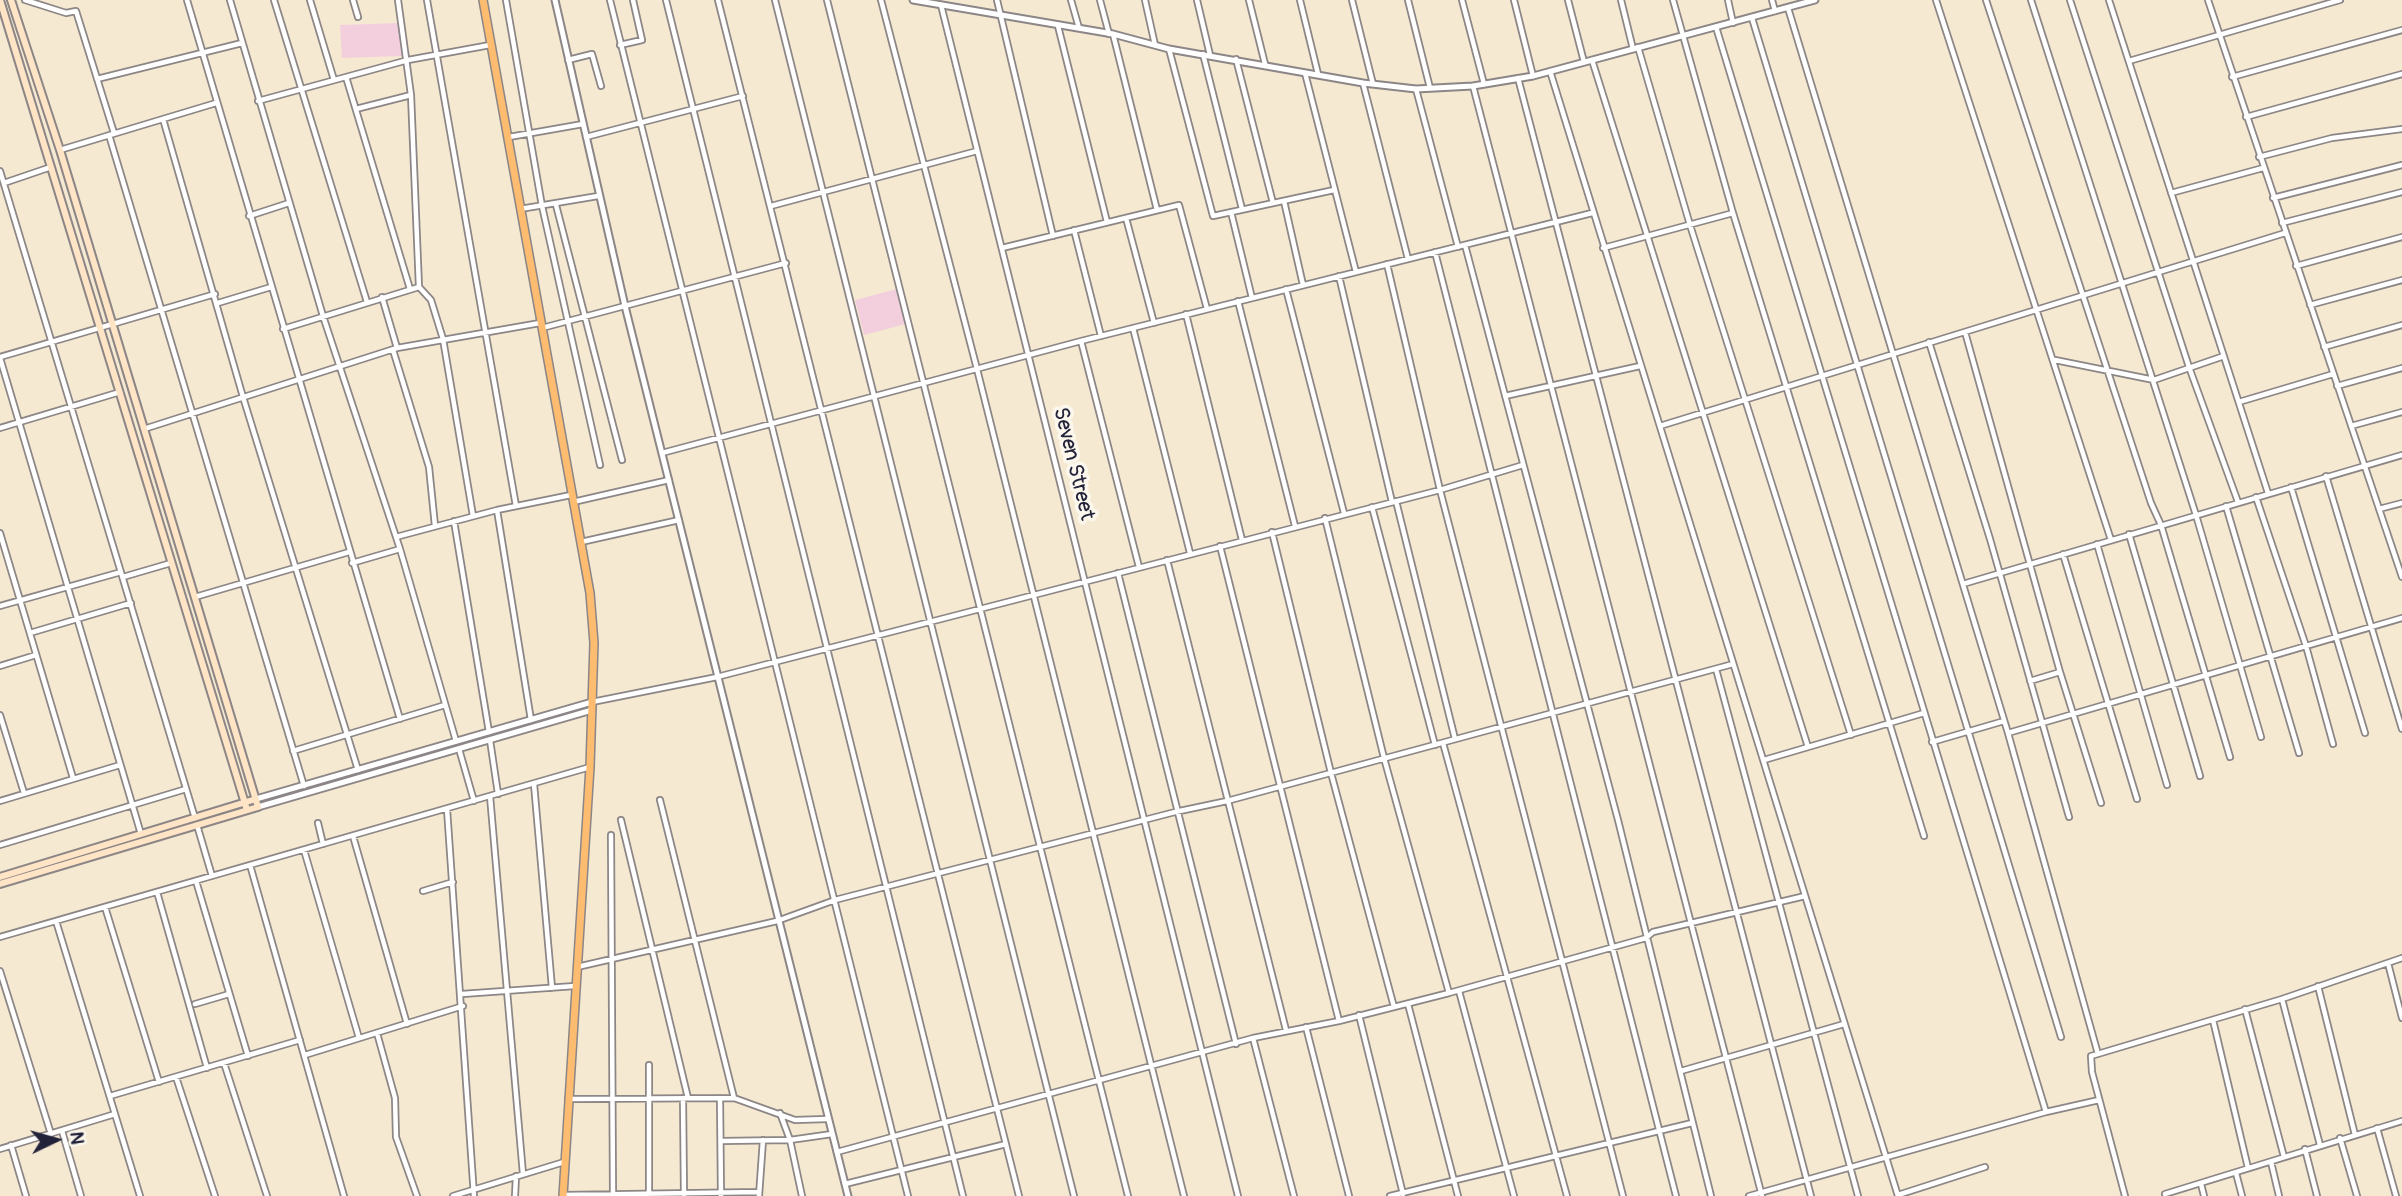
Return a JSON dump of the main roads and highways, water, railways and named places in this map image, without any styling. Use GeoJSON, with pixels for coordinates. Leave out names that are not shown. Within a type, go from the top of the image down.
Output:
{"type":"FeatureCollection","features":[{"type":"Feature","properties":{"kind":"main road"},"geometry":{"type":"LineString","coordinates":[[0,0],[246,807]]}},
{"type":"Feature","properties":{"kind":"main road"},"geometry":{"type":"LineString","coordinates":[[0,884],[257,803],[60,150],[11,0]]}},
{"type":"Feature","properties":{"kind":"main road"},"geometry":{"type":"LineString","coordinates":[[483,0],[592,606],[595,705],[567,1098],[563,1195]]}},
{"type":"Feature","properties":{"kind":"main road"},"geometry":{"type":"LineString","coordinates":[[0,877],[141,834],[196,821]]}}]}
